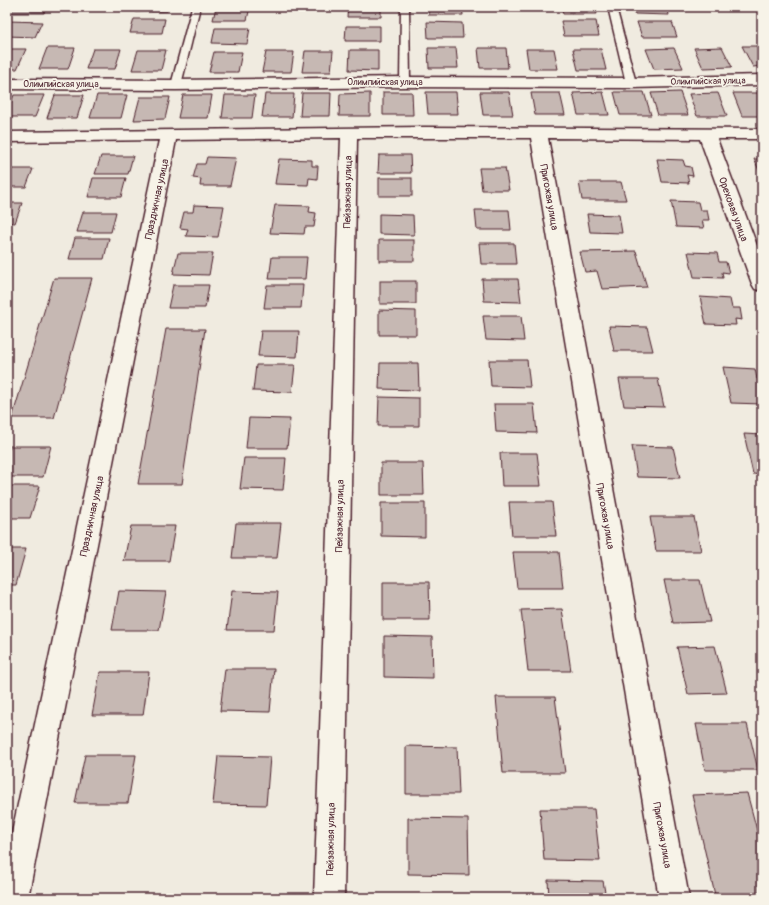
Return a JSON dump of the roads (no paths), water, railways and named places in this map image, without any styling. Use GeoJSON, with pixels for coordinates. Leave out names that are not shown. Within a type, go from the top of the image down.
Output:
{"type":"FeatureCollection","features":[{"type":"Feature","properties":{"kind":"street","name":"Олимпийская улица"},"geometry":{"type":"LineString","coordinates":[[7,84],[176,85],[405,82],[631,83],[762,80]]}},
{"type":"Feature","properties":{"kind":"street"},"geometry":{"type":"LineString","coordinates":[[7,136],[349,133],[762,134]]}},
{"type":"Feature","properties":{"kind":"street","name":"Пейзажная улица"},"geometry":{"type":"LineString","coordinates":[[329,898],[349,133]]}},
{"type":"Feature","properties":{"kind":"street","name":"Праздничная улица"},"geometry":{"type":"LineString","coordinates":[[12,898],[169,134]]}},
{"type":"Feature","properties":{"kind":"street","name":"Пригожая улица"},"geometry":{"type":"LineString","coordinates":[[539,134],[674,898]]}},
{"type":"Feature","properties":{"kind":"street","name":"Ореховая улица"},"geometry":{"type":"LineString","coordinates":[[707,134],[762,284]]}},
{"type":"Feature","properties":{"kind":"lane"},"geometry":{"type":"LineString","coordinates":[[176,85],[196,7]]}},
{"type":"Feature","properties":{"kind":"lane"},"geometry":{"type":"LineString","coordinates":[[405,7],[405,82]]}},
{"type":"Feature","properties":{"kind":"lane"},"geometry":{"type":"LineString","coordinates":[[612,7],[631,83]]}}]}
